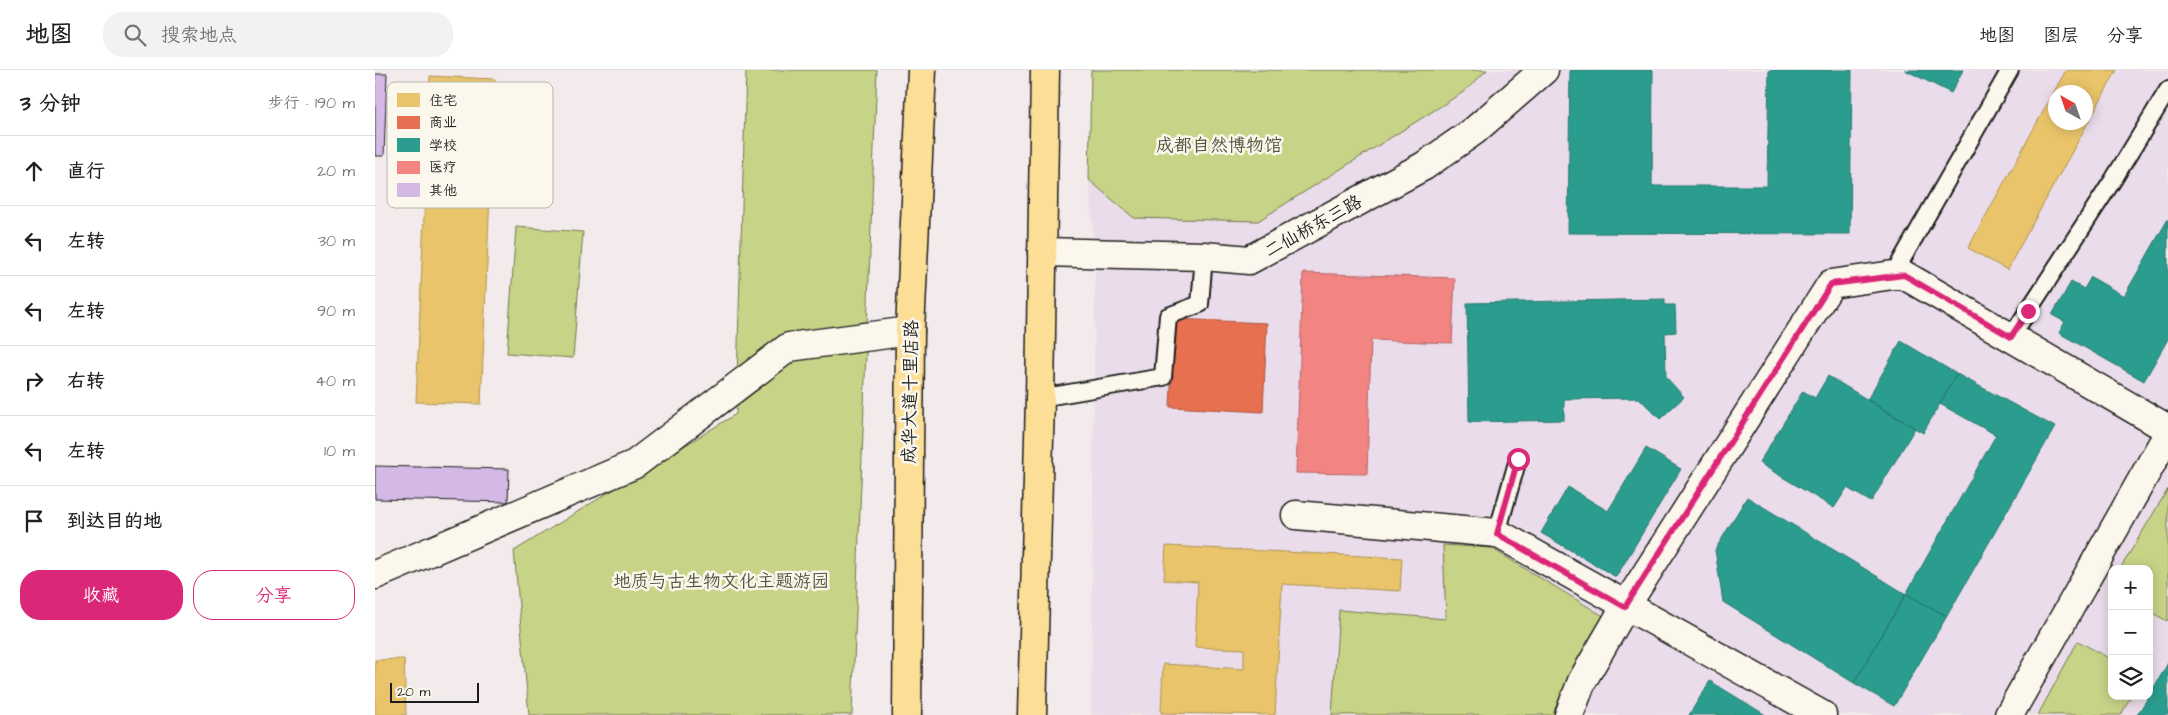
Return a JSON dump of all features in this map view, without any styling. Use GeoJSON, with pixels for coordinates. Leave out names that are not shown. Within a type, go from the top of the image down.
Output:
{"type":"FeatureCollection","features":[{"type":"Feature","properties":{"kind":"main road","name":"成华大道十里店路"},"geometry":{"type":"LineString","coordinates":[[907,715],[910,331],[922,70]]}},
{"type":"Feature","properties":{"kind":"main road"},"geometry":{"type":"LineString","coordinates":[[1032,715],[1040,398],[1045,70]]}},
{"type":"Feature","properties":{"kind":"street","name":"二仙桥东三路"},"geometry":{"type":"LineString","coordinates":[[1042,252],[1204,256],[1249,260],[1415,170],[1474,131],[1544,70]]}},
{"type":"Feature","properties":{"kind":"street"},"geometry":{"type":"LineString","coordinates":[[1569,715],[1582,681],[1625,607],[1831,284],[1904,275],[2168,429]]}},
{"type":"Feature","properties":{"kind":"street"},"geometry":{"type":"LineString","coordinates":[[375,575],[635,464],[789,347],[910,331]]}},
{"type":"Feature","properties":{"kind":"street"},"geometry":{"type":"LineString","coordinates":[[2009,715],[2168,434]]}},
{"type":"Feature","properties":{"kind":"street"},"geometry":{"type":"LineString","coordinates":[[1296,515],[1497,534],[1821,715]]}},
{"type":"Feature","properties":{"kind":"lane"},"geometry":{"type":"LineString","coordinates":[[1893,275],[2010,70]]}},
{"type":"Feature","properties":{"kind":"lane"},"geometry":{"type":"LineString","coordinates":[[2011,337],[2113,180],[2168,90]]}},
{"type":"Feature","properties":{"kind":"lane"},"geometry":{"type":"LineString","coordinates":[[1040,398],[1163,377],[1168,316],[1201,304],[1204,256]]}},
{"type":"Feature","properties":{"kind":"lane"},"geometry":{"type":"LineString","coordinates":[[1497,534],[1518,459]]}},
{"type":"Feature","properties":{"kind":"shaded area"},"geometry":{"type":"Polygon","coordinates":[[[1091,70],[2168,70],[2168,715],[1091,715],[1095,257],[1089,180],[1091,70]]]}},
{"type":"Feature","properties":{"kind":"green space","name":"地质与古生物文化主题游园"},"geometry":{"type":"Polygon","coordinates":[[[746,70],[877,70],[852,715],[529,715],[514,551],[736,414],[746,70]]]}},
{"type":"Feature","properties":{"kind":"green space","name":"成都自然博物馆"},"geometry":{"type":"Polygon","coordinates":[[[1091,70],[1487,70],[1465,91],[1258,221],[1134,218],[1089,180],[1091,70]]]}},
{"type":"Feature","properties":{"kind":"green space"},"geometry":{"type":"Polygon","coordinates":[[[516,227],[583,232],[573,358],[507,353],[516,227]]]}},
{"type":"Feature","properties":{"kind":"green space"},"geometry":{"type":"Polygon","coordinates":[[[2168,489],[2167,621],[2153,613],[2153,565],[2122,565],[2168,489]]]}},
{"type":"Feature","properties":{"kind":"green space"},"geometry":{"type":"Polygon","coordinates":[[[1443,545],[1491,548],[1605,617],[1555,715],[1332,715],[1339,610],[1446,619],[1443,545]]]}},
{"type":"Feature","properties":{"kind":"green space"},"geometry":{"type":"Polygon","coordinates":[[[2078,641],[2108,658],[2108,700],[2129,700],[2121,715],[2038,715],[2078,641]]]}},
{"type":"Feature","properties":{"kind":"building: 住宅"},"geometry":{"type":"Polygon","coordinates":[[[2066,70],[2117,70],[2093,114],[2093,85],[2058,85],[2066,70]]]}},
{"type":"Feature","properties":{"kind":"building: 住宅"},"geometry":{"type":"Polygon","coordinates":[[[430,76],[495,79],[495,82],[430,82],[430,76]]]}},
{"type":"Feature","properties":{"kind":"building: 住宅"},"geometry":{"type":"Polygon","coordinates":[[[2048,103],[2048,130],[2084,130],[2007,270],[1968,248],[2048,103]]]}},
{"type":"Feature","properties":{"kind":"building: 住宅"},"geometry":{"type":"Polygon","coordinates":[[[424,208],[489,208],[481,404],[416,402],[424,208]]]}},
{"type":"Feature","properties":{"kind":"building: 住宅"},"geometry":{"type":"Polygon","coordinates":[[[1166,546],[1402,558],[1400,591],[1282,584],[1275,715],[1161,713],[1163,664],[1244,669],[1244,649],[1195,647],[1198,582],[1164,580],[1166,546]]]}},
{"type":"Feature","properties":{"kind":"building: 住宅"},"geometry":{"type":"Polygon","coordinates":[[[404,659],[406,715],[375,715],[375,660],[404,659]]]}},
{"type":"Feature","properties":{"kind":"building: 商业"},"geometry":{"type":"Polygon","coordinates":[[[1174,319],[1267,323],[1263,412],[1170,407],[1174,319]]]}},
{"type":"Feature","properties":{"kind":"building: 学校"},"geometry":{"type":"Polygon","coordinates":[[[1570,70],[1653,70],[1652,186],[1767,186],[1769,70],[1852,70],[1850,234],[1568,233],[1570,70]]]}},
{"type":"Feature","properties":{"kind":"building: 学校"},"geometry":{"type":"Polygon","coordinates":[[[1905,70],[1963,70],[1951,93],[1905,70]]]}},
{"type":"Feature","properties":{"kind":"building: 学校"},"geometry":{"type":"Polygon","coordinates":[[[2168,219],[2168,339],[2144,381],[2059,333],[2065,322],[2052,315],[2071,282],[2084,289],[2091,277],[2124,296],[2168,219]]]}},
{"type":"Feature","properties":{"kind":"building: 学校"},"geometry":{"type":"Polygon","coordinates":[[[1665,299],[1665,305],[1675,305],[1676,332],[1665,333],[1666,377],[1684,397],[1660,419],[1639,398],[1564,399],[1564,420],[1469,422],[1467,303],[1665,299]]]}},
{"type":"Feature","properties":{"kind":"building: 学校"},"geometry":{"type":"Polygon","coordinates":[[[1901,341],[1957,374],[1923,433],[1867,400],[1901,341]]]}},
{"type":"Feature","properties":{"kind":"building: 学校"},"geometry":{"type":"Polygon","coordinates":[[[1957,374],[2055,427],[1947,616],[1906,594],[1996,435],[1940,404],[1957,374]]]}},
{"type":"Feature","properties":{"kind":"building: 学校"},"geometry":{"type":"Polygon","coordinates":[[[1828,376],[1915,428],[1871,502],[1847,488],[1834,508],[1759,463],[1803,391],[1815,398],[1828,376]]]}},
{"type":"Feature","properties":{"kind":"building: 学校"},"geometry":{"type":"Polygon","coordinates":[[[1646,448],[1681,469],[1616,577],[1541,533],[1568,487],[1608,511],[1646,448]]]}},
{"type":"Feature","properties":{"kind":"building: 学校"},"geometry":{"type":"Polygon","coordinates":[[[1747,497],[1906,594],[1854,683],[1723,602],[1715,550],[1747,497]]]}},
{"type":"Feature","properties":{"kind":"building: 学校"},"geometry":{"type":"Polygon","coordinates":[[[1906,594],[1947,616],[1894,706],[1854,683],[1906,594]]]}},
{"type":"Feature","properties":{"kind":"building: 学校"},"geometry":{"type":"Polygon","coordinates":[[[2168,663],[2168,715],[2137,715],[2146,700],[2153,700],[2153,689],[2168,663]]]}},
{"type":"Feature","properties":{"kind":"building: 学校"},"geometry":{"type":"Polygon","coordinates":[[[1710,681],[1764,714],[1764,715],[1689,715],[1710,681]]]}},
{"type":"Feature","properties":{"kind":"building: 医疗"},"geometry":{"type":"Polygon","coordinates":[[[1303,273],[1455,278],[1452,343],[1371,340],[1367,474],[1296,473],[1303,273]]]}},
{"type":"Feature","properties":{"kind":"building: 其他"},"geometry":{"type":"Polygon","coordinates":[[[375,74],[387,74],[384,156],[375,156],[375,74]]]}},
{"type":"Feature","properties":{"kind":"building: 其他"},"geometry":{"type":"Polygon","coordinates":[[[375,466],[509,469],[508,502],[375,499],[375,466]]]}},
{"type":"Feature","properties":{"kind":"route"},"geometry":{"type":"LineString","coordinates":[[1518,459],[1497,534],[1625,607],[1831,284],[1904,275],[2011,337],[2028,311]]}}]}
